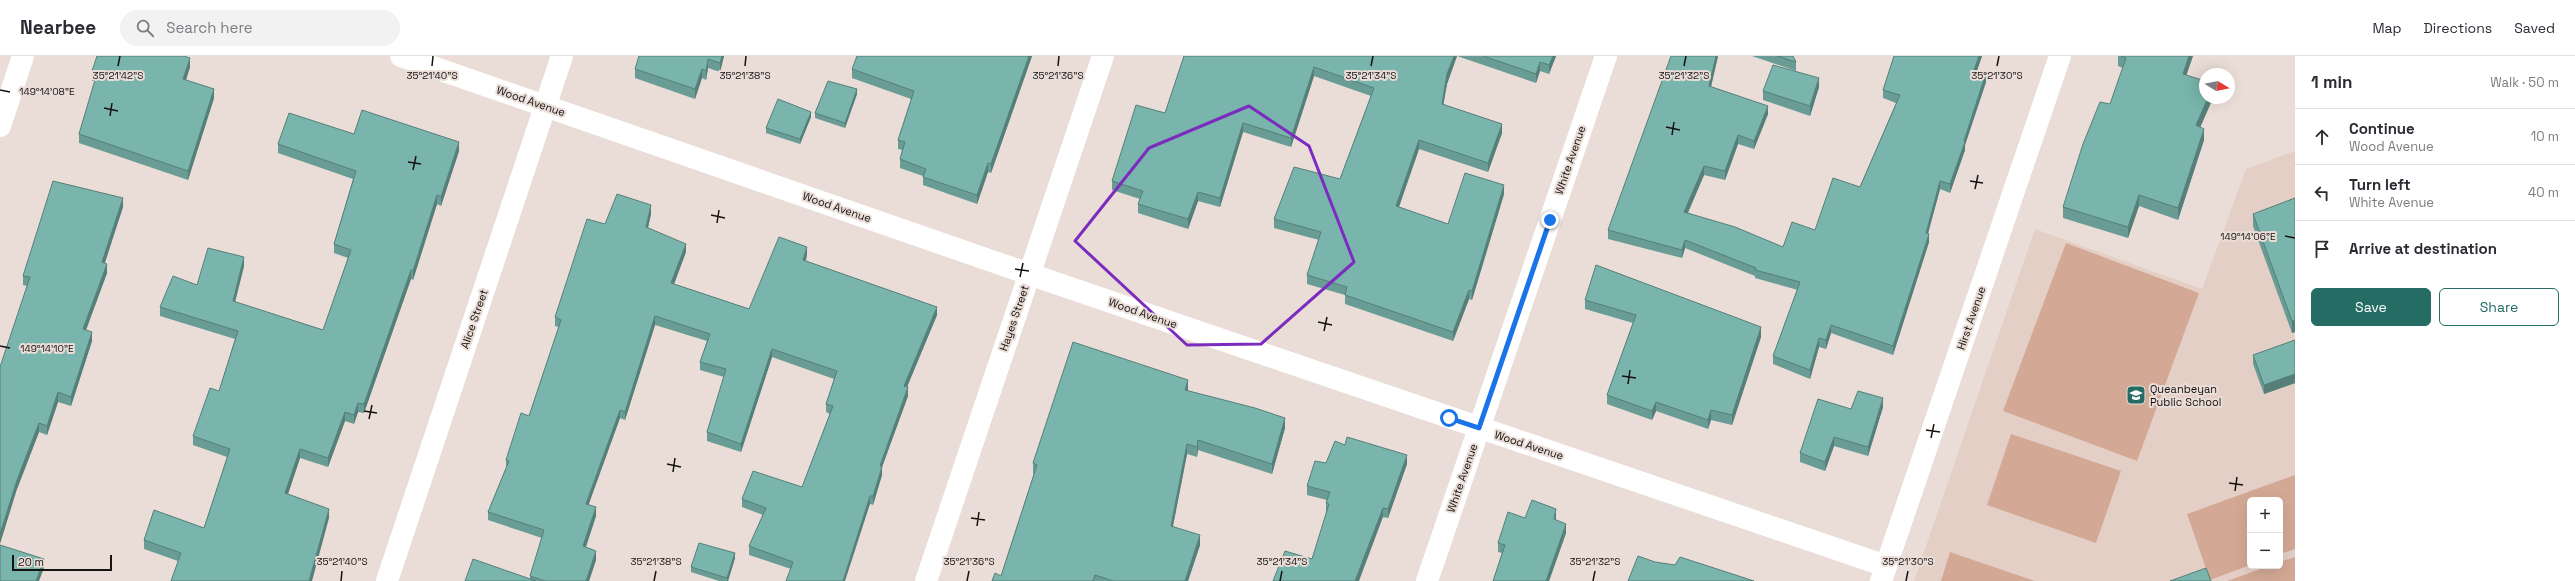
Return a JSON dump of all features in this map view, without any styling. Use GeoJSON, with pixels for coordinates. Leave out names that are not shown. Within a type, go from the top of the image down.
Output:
{"type":"FeatureCollection","features":[{"type":"Feature","properties":{"kind":"street"},"geometry":{"type":"LineString","coordinates":[[0,126],[24,56]]}},
{"type":"Feature","properties":{"kind":"street","name":"Wood Avenue"},"geometry":{"type":"LineString","coordinates":[[401,56],[1029,274],[1479,428],[1884,573]]}},
{"type":"Feature","properties":{"kind":"street","name":"Alice Street"},"geometry":{"type":"LineString","coordinates":[[387,581],[562,56]]}},
{"type":"Feature","properties":{"kind":"street","name":"Hayes Street"},"geometry":{"type":"LineString","coordinates":[[926,581],[1103,56]]}},
{"type":"Feature","properties":{"kind":"street","name":"White Avenue"},"geometry":{"type":"LineString","coordinates":[[1426,581],[1606,56]]}},
{"type":"Feature","properties":{"kind":"street","name":"Hirst Avenue"},"geometry":{"type":"LineString","coordinates":[[1884,573],[2060,56]]}},
{"type":"Feature","properties":{"kind":"highlighted area"},"geometry":{"type":"Polygon","coordinates":[[[1249,106],[1309,146],[1354,262],[1261,344],[1187,345],[1075,241],[1149,148],[1249,106]]]}},
{"type":"Feature","properties":{"kind":"shaded area","name":"Queanbeyan Public School"},"geometry":{"type":"Polygon","coordinates":[[[2295,151],[2295,581],[1914,581],[2035,229],[2202,289],[2246,169],[2295,151]]]}},
{"type":"Feature","properties":{"kind":"shaded area"},"geometry":{"type":"Polygon","coordinates":[[[2066,243],[2199,293],[2137,461],[2003,411],[2066,243]]]}},
{"type":"Feature","properties":{"kind":"shaded area"},"geometry":{"type":"Polygon","coordinates":[[[2011,434],[2121,471],[2096,543],[1987,505],[2011,434]]]}},
{"type":"Feature","properties":{"kind":"shaded area"},"geometry":{"type":"Polygon","coordinates":[[[2295,475],[2295,549],[2283,553],[2283,497],[2247,497],[2247,566],[2210,580],[2187,514],[2295,475]]]}},
{"type":"Feature","properties":{"kind":"shaded area"},"geometry":{"type":"Polygon","coordinates":[[[1950,552],[2035,581],[1941,581],[1950,552]]]}},
{"type":"Feature","properties":{"kind":"shaded area"},"geometry":{"type":"Polygon","coordinates":[[[2295,557],[2295,581],[2227,581],[2261,569],[2283,569],[2283,561],[2295,557]]]}},
{"type":"Feature","properties":{"kind":"building"},"geometry":{"type":"Polygon","coordinates":[[[97,56],[184,56],[190,58],[183,79],[214,89],[188,171],[79,134],[97,73],[92,71],[97,56]]]}},
{"type":"Feature","properties":{"kind":"building"},"geometry":{"type":"Polygon","coordinates":[[[639,56],[722,56],[720,63],[708,59],[706,71],[702,69],[695,89],[635,69],[639,56]]]}},
{"type":"Feature","properties":{"kind":"building"},"geometry":{"type":"Polygon","coordinates":[[[857,56],[1029,56],[991,164],[988,163],[977,195],[923,177],[926,169],[900,159],[905,142],[898,140],[914,91],[852,69],[857,56]]]}},
{"type":"Feature","properties":{"kind":"building"},"geometry":{"type":"Polygon","coordinates":[[[1184,56],[1454,56],[1447,74],[1442,104],[1502,124],[1488,163],[1419,140],[1396,206],[1448,224],[1465,173],[1504,185],[1472,291],[1469,290],[1453,332],[1345,295],[1347,287],[1307,275],[1321,232],[1274,219],[1294,167],[1340,179],[1374,88],[1314,67],[1291,138],[1243,123],[1220,198],[1198,192],[1188,219],[1138,204],[1143,191],[1112,181],[1136,105],[1165,113],[1184,56]]]}},
{"type":"Feature","properties":{"kind":"building"},"geometry":{"type":"Polygon","coordinates":[[[1483,56],[1553,56],[1549,65],[1540,62],[1536,74],[1483,56]]]}},
{"type":"Feature","properties":{"kind":"building"},"geometry":{"type":"Polygon","coordinates":[[[1671,56],[1716,56],[1709,86],[1768,106],[1754,141],[1738,135],[1725,171],[1704,166],[1684,212],[1735,227],[1783,247],[1792,222],[1815,230],[1833,178],[1860,187],[1900,95],[1883,90],[1894,56],[1979,56],[1974,70],[1986,73],[1964,141],[1965,142],[1950,184],[1940,181],[1926,233],[1929,234],[1893,346],[1831,325],[1826,340],[1819,338],[1810,370],[1773,356],[1800,282],[1755,270],[1756,268],[1685,240],[1682,250],[1608,230],[1671,56]]]}},
{"type":"Feature","properties":{"kind":"building"},"geometry":{"type":"Polygon","coordinates":[[[1777,56],[1793,56],[1796,62],[1777,56]]]}},
{"type":"Feature","properties":{"kind":"building"},"geometry":{"type":"Polygon","coordinates":[[[2121,56],[2189,56],[2183,74],[2199,79],[2199,104],[2205,104],[2196,125],[2204,129],[2178,208],[2139,195],[2128,227],[2063,207],[2083,144],[2100,102],[2110,104],[2126,58],[2121,56]]]}},
{"type":"Feature","properties":{"kind":"building"},"geometry":{"type":"Polygon","coordinates":[[[1773,65],[1819,78],[1810,106],[1763,91],[1773,65]]]}},
{"type":"Feature","properties":{"kind":"building"},"geometry":{"type":"Polygon","coordinates":[[[828,81],[857,89],[845,123],[815,113],[828,81]]]}},
{"type":"Feature","properties":{"kind":"building"},"geometry":{"type":"Polygon","coordinates":[[[778,99],[811,112],[800,139],[766,128],[778,99]]]}},
{"type":"Feature","properties":{"kind":"building"},"geometry":{"type":"Polygon","coordinates":[[[362,110],[459,142],[441,197],[437,195],[413,271],[411,270],[364,404],[358,403],[354,415],[345,412],[328,458],[300,449],[285,493],[329,509],[309,581],[171,581],[181,553],[144,540],[154,510],[204,528],[230,449],[193,436],[210,388],[219,391],[238,331],[160,307],[173,276],[197,285],[208,248],[244,257],[233,301],[323,330],[351,250],[334,244],[356,171],[278,144],[289,113],[354,134],[362,110]]]}},
{"type":"Feature","properties":{"kind":"building"},"geometry":{"type":"Polygon","coordinates":[[[53,181],[123,198],[102,262],[107,264],[83,329],[92,332],[71,397],[58,392],[47,426],[39,423],[17,480],[0,534],[0,367],[30,277],[23,276],[53,181]]]}},
{"type":"Feature","properties":{"kind":"building"},"geometry":{"type":"Polygon","coordinates":[[[617,194],[651,205],[646,227],[686,244],[671,283],[749,309],[779,237],[807,247],[803,260],[937,307],[904,386],[908,387],[880,466],[882,467],[873,496],[870,496],[843,581],[786,581],[793,562],[749,546],[766,508],[742,499],[753,471],[802,487],[833,406],[826,404],[837,371],[772,349],[741,444],[707,432],[726,369],[700,362],[710,334],[655,316],[625,412],[620,410],[586,504],[596,507],[583,546],[596,551],[586,581],[545,581],[530,576],[544,530],[488,512],[509,461],[506,460],[521,413],[529,416],[561,320],[555,317],[587,219],[605,224],[617,194]]]}},
{"type":"Feature","properties":{"kind":"building"},"geometry":{"type":"Polygon","coordinates":[[[2295,198],[2295,320],[2292,321],[2253,214],[2295,198]]]}},
{"type":"Feature","properties":{"kind":"building"},"geometry":{"type":"Polygon","coordinates":[[[1596,265],[1761,327],[1732,415],[1711,410],[1708,420],[1656,402],[1652,411],[1607,395],[1636,315],[1585,300],[1596,265]]]}},
{"type":"Feature","properties":{"kind":"building"},"geometry":{"type":"Polygon","coordinates":[[[2295,340],[2295,374],[2264,385],[2253,355],[2295,340]]]}},
{"type":"Feature","properties":{"kind":"building"},"geometry":{"type":"Polygon","coordinates":[[[1073,342],[1188,380],[1185,390],[1255,408],[1285,418],[1272,464],[1198,440],[1197,447],[1187,444],[1171,526],[1200,535],[1185,581],[1113,581],[1095,575],[1093,581],[992,581],[995,573],[1001,576],[1037,465],[1033,463],[1073,342]]]}},
{"type":"Feature","properties":{"kind":"building"},"geometry":{"type":"Polygon","coordinates":[[[1858,391],[1883,398],[1868,447],[1834,437],[1825,462],[1800,453],[1818,399],[1851,409],[1858,391]]]}},
{"type":"Feature","properties":{"kind":"building"},"geometry":{"type":"Polygon","coordinates":[[[1347,437],[1407,455],[1388,509],[1383,508],[1355,581],[1273,581],[1285,551],[1312,559],[1329,504],[1326,503],[1330,492],[1307,486],[1315,461],[1326,463],[1335,441],[1345,445],[1347,437]]]}},
{"type":"Feature","properties":{"kind":"building"},"geometry":{"type":"Polygon","coordinates":[[[1532,500],[1556,509],[1554,519],[1566,524],[1546,581],[1493,581],[1505,545],[1498,543],[1508,512],[1525,518],[1532,500]]]}},
{"type":"Feature","properties":{"kind":"building"},"geometry":{"type":"Polygon","coordinates":[[[699,543],[735,553],[727,578],[691,567],[699,543]]]}},
{"type":"Feature","properties":{"kind":"building"},"geometry":{"type":"Polygon","coordinates":[[[0,545],[44,559],[36,581],[0,581],[0,545]]]}},
{"type":"Feature","properties":{"kind":"building"},"geometry":{"type":"Polygon","coordinates":[[[1638,556],[1655,562],[1675,565],[1680,557],[1754,581],[1628,581],[1638,556]]]}},
{"type":"Feature","properties":{"kind":"building"},"geometry":{"type":"Polygon","coordinates":[[[473,559],[536,581],[465,581],[473,559]]]}},
{"type":"Feature","properties":{"kind":"building"},"geometry":{"type":"Polygon","coordinates":[[[2206,568],[2211,581],[2170,581],[2206,568]]]}},
{"type":"Feature","properties":{"kind":"place","name":"Queanbeyan Public School"},"geometry":{"type":"Point","coordinates":[2136,395]}},
{"type":"Feature","properties":{"kind":"route"},"geometry":{"type":"LineString","coordinates":[[1449,418],[1479,428],[1550,220]]}}]}
